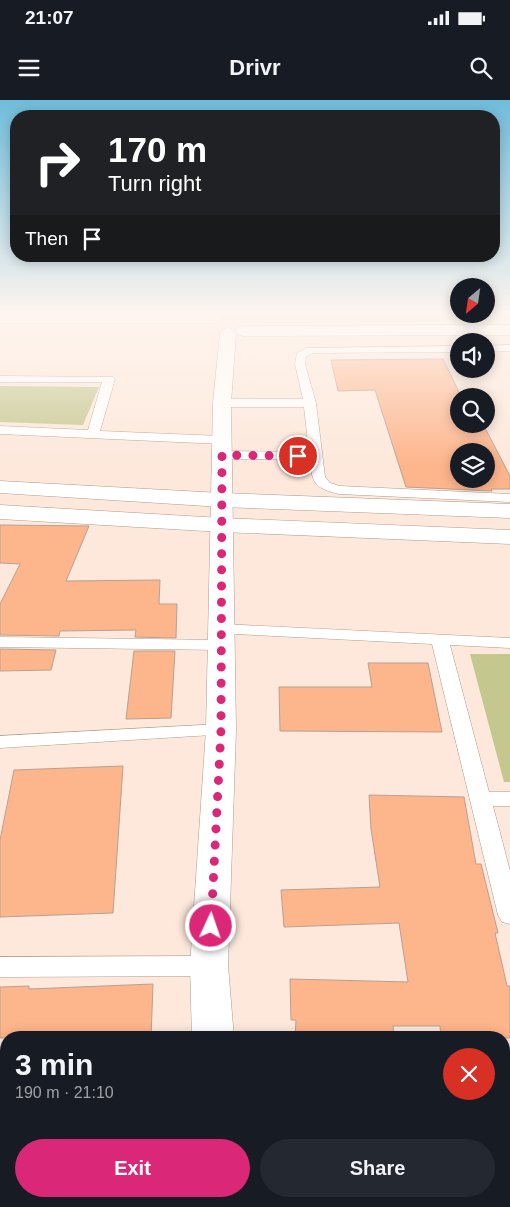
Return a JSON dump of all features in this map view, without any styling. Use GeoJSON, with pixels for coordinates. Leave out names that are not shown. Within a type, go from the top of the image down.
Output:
{"type":"FeatureCollection","features":[{"type":"Feature","properties":{"kind":"street"},"geometry":{"type":"LineString","coordinates":[[213,1031],[210,966],[221,730],[222,403],[225,363]]}},
{"type":"Feature","properties":{"kind":"street"},"geometry":{"type":"LineString","coordinates":[[0,487],[222,513],[510,537]]}},
{"type":"Feature","properties":{"kind":"street"},"geometry":{"type":"LineString","coordinates":[[0,512],[510,511]]}},
{"type":"Feature","properties":{"kind":"lane"},"geometry":{"type":"LineString","coordinates":[[300,363],[310,403],[320,482],[325,486],[339,490],[510,498]]}},
{"type":"Feature","properties":{"kind":"lane"},"geometry":{"type":"LineString","coordinates":[[0,379],[109,379],[93,434]]}},
{"type":"Feature","properties":{"kind":"lane"},"geometry":{"type":"LineString","coordinates":[[222,403],[310,403]]}},
{"type":"Feature","properties":{"kind":"lane"},"geometry":{"type":"LineString","coordinates":[[0,430],[93,434],[316,456]]}},
{"type":"Feature","properties":{"kind":"lane"},"geometry":{"type":"LineString","coordinates":[[0,642],[222,637],[440,640],[510,643]]}},
{"type":"Feature","properties":{"kind":"lane"},"geometry":{"type":"LineString","coordinates":[[440,640],[510,915]]}},
{"type":"Feature","properties":{"kind":"lane"},"geometry":{"type":"LineString","coordinates":[[1,745],[221,730]]}},
{"type":"Feature","properties":{"kind":"lane"},"geometry":{"type":"LineString","coordinates":[[481,799],[510,800]]}},
{"type":"Feature","properties":{"kind":"lane"},"geometry":{"type":"LineString","coordinates":[[0,966],[210,966]]}},
{"type":"Feature","properties":{"kind":"green space"},"geometry":{"type":"Polygon","coordinates":[[[0,386],[99,387],[83,425],[0,422],[0,386]]]}},
{"type":"Feature","properties":{"kind":"green space"},"geometry":{"type":"Polygon","coordinates":[[[470,654],[510,654],[510,782],[504,782],[470,654]]]}},
{"type":"Feature","properties":{"kind":"building"},"geometry":{"type":"Polygon","coordinates":[[[332,363],[445,363],[450,378],[452,378],[457,388],[450,388],[450,433],[488,433],[493,443],[450,443],[450,488],[495,488],[495,447],[510,476],[510,489],[491,489],[492,491],[406,487],[375,390],[338,391],[332,363]]]}},
{"type":"Feature","properties":{"kind":"building"},"geometry":{"type":"Polygon","coordinates":[[[0,525],[89,526],[66,581],[160,580],[159,604],[177,604],[176,638],[135,637],[136,630],[60,631],[59,636],[0,635],[0,604],[20,564],[0,563],[0,525]]]}},
{"type":"Feature","properties":{"kind":"building"},"geometry":{"type":"Polygon","coordinates":[[[0,649],[56,650],[51,670],[0,671],[0,649]]]}},
{"type":"Feature","properties":{"kind":"building"},"geometry":{"type":"Polygon","coordinates":[[[134,651],[175,651],[171,718],[126,719],[134,651]]]}},
{"type":"Feature","properties":{"kind":"building"},"geometry":{"type":"Polygon","coordinates":[[[368,663],[428,663],[442,732],[280,731],[279,687],[372,687],[368,663]]]}},
{"type":"Feature","properties":{"kind":"building"},"geometry":{"type":"Polygon","coordinates":[[[123,766],[113,913],[0,917],[0,840],[14,770],[123,766]]]}},
{"type":"Feature","properties":{"kind":"building"},"geometry":{"type":"Polygon","coordinates":[[[369,795],[464,797],[476,864],[481,864],[498,933],[495,933],[507,986],[510,986],[510,1031],[440,1031],[440,1026],[393,1026],[393,1031],[295,1031],[296,1020],[291,1020],[290,979],[408,982],[399,923],[284,927],[281,890],[380,887],[371,829],[369,795]]]}},
{"type":"Feature","properties":{"kind":"building"},"geometry":{"type":"Polygon","coordinates":[[[153,984],[151,1031],[0,1031],[0,987],[29,986],[29,989],[153,984]]]}},
{"type":"Feature","properties":{"kind":"route"},"geometry":{"type":"LineString","coordinates":[[211,926],[221,730],[222,455],[298,456]]}}]}
